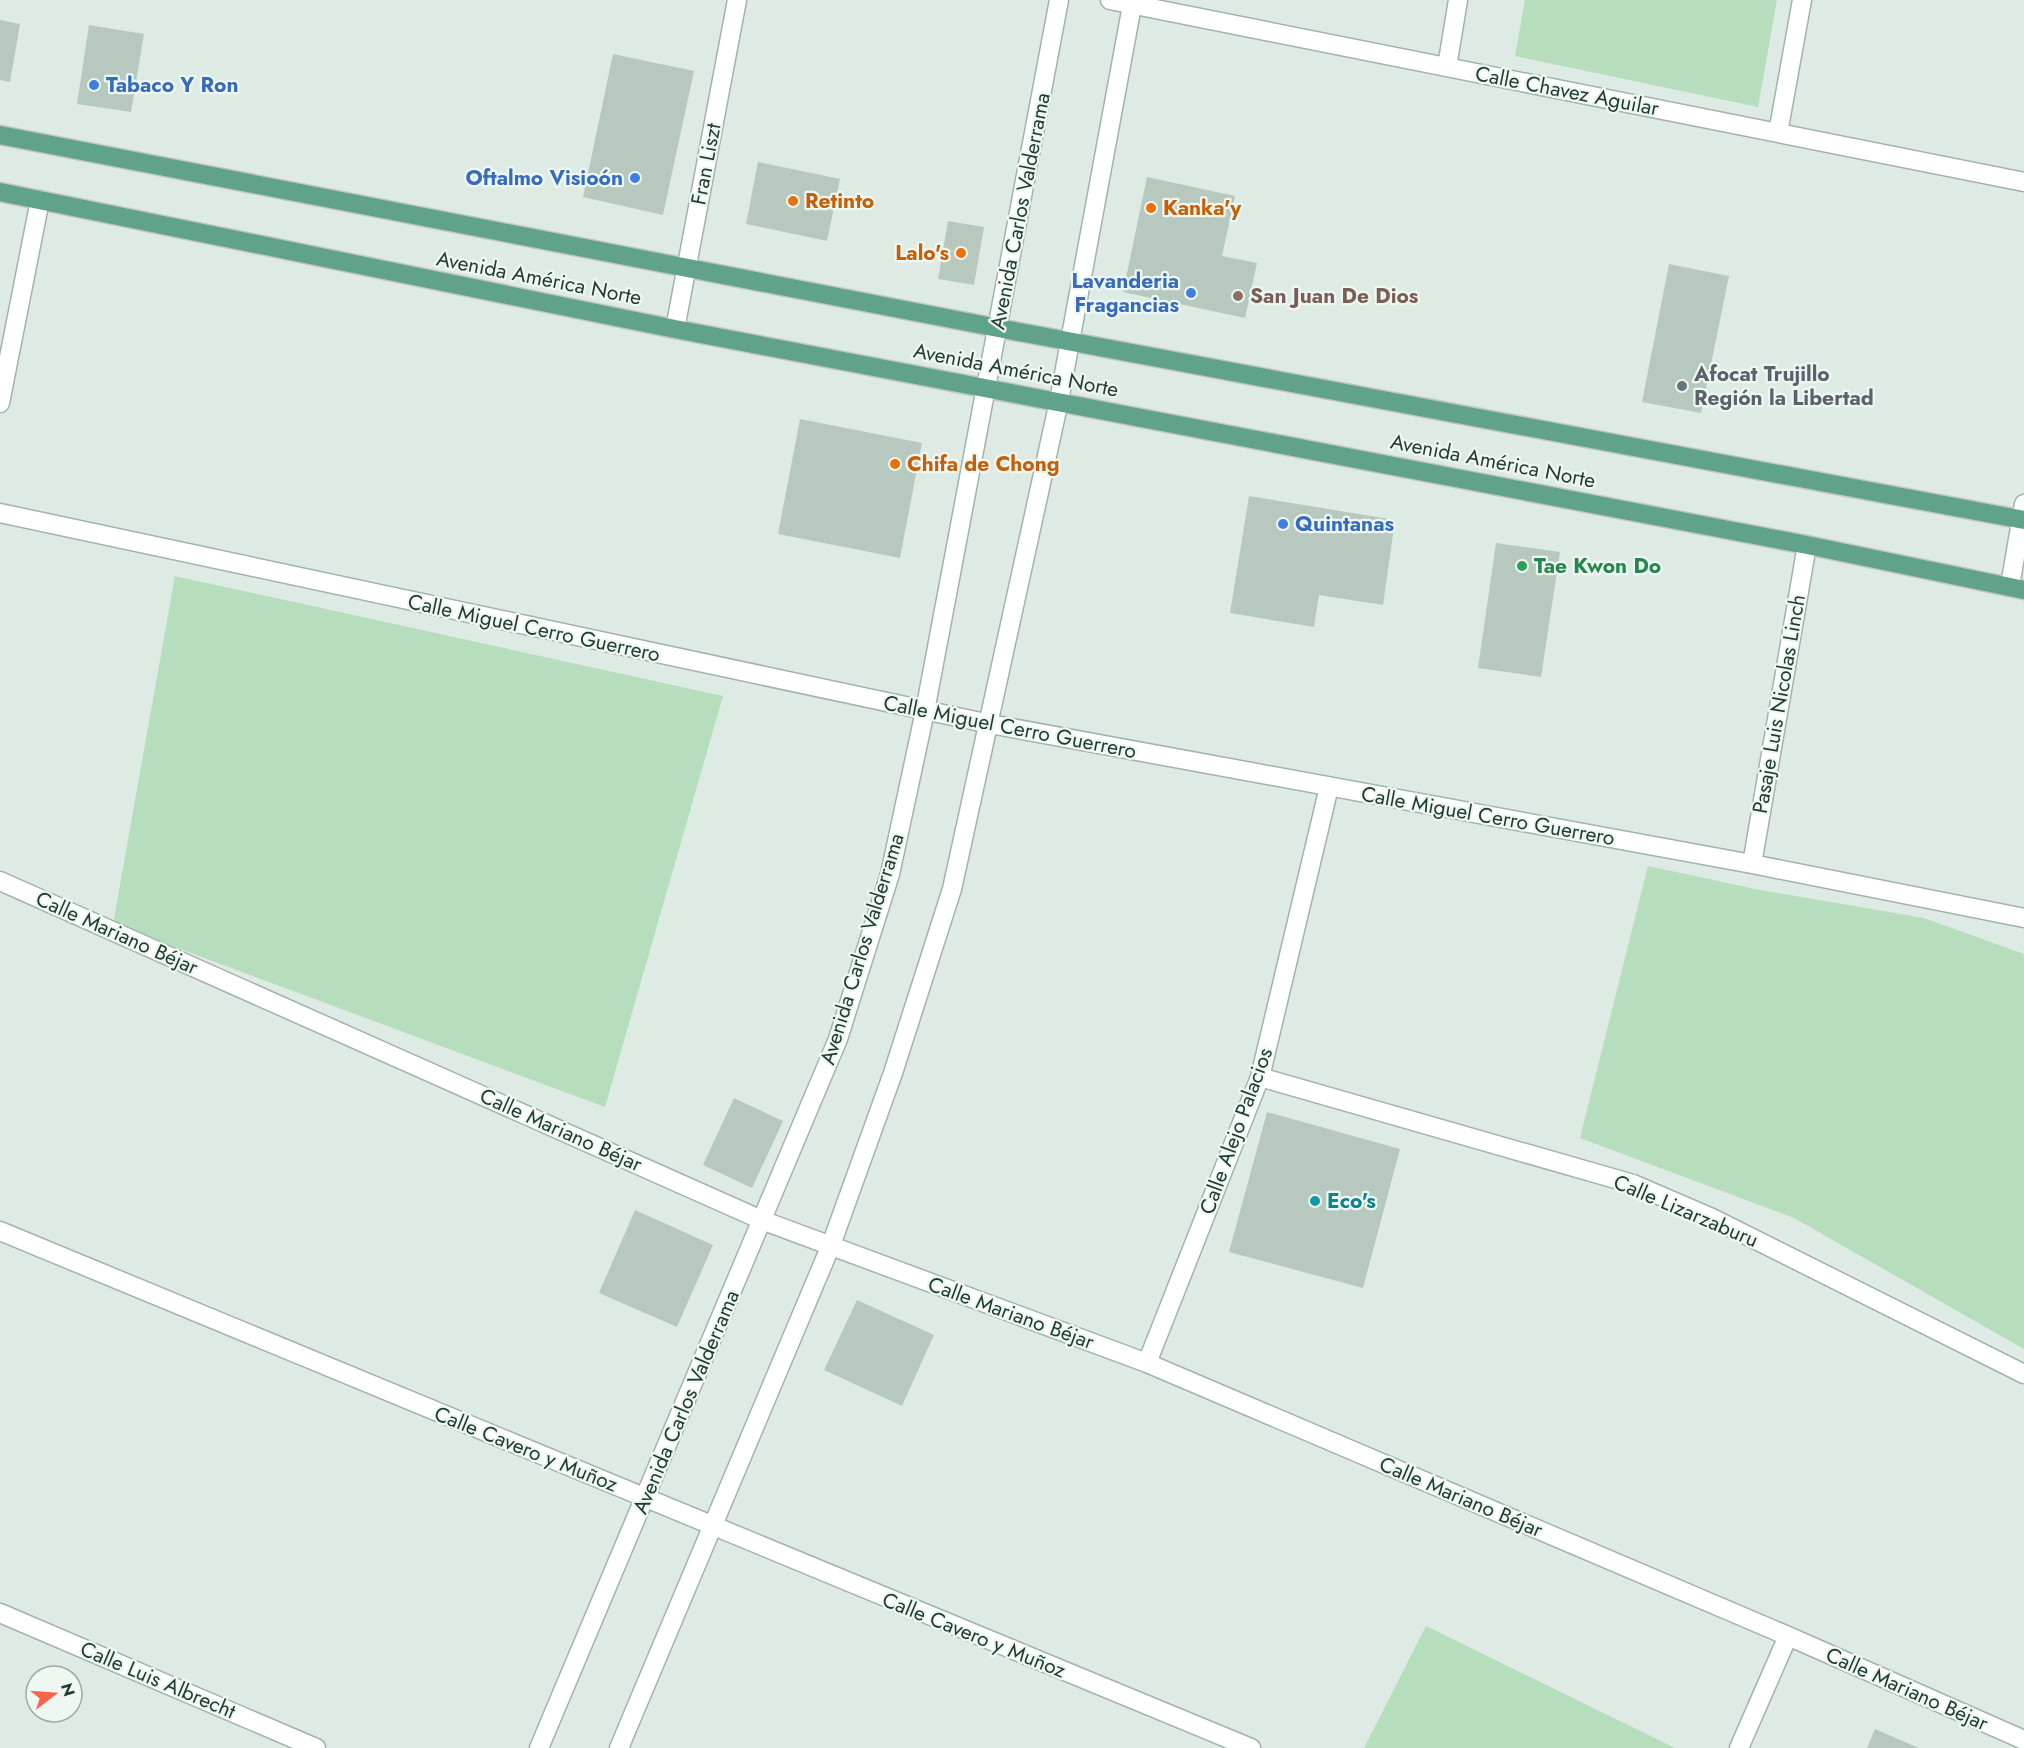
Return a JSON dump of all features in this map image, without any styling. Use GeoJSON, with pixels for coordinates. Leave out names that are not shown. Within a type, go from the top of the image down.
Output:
{"type":"FeatureCollection","features":[{"type":"Feature","properties":{"kind":"main road","name":"Avenida América Norte"},"geometry":{"type":"LineString","coordinates":[[0,135],[687,266],[1070,342],[2023,514]]}},
{"type":"Feature","properties":{"kind":"main road","name":"Avenida América Norte"},"geometry":{"type":"LineString","coordinates":[[0,192],[675,328],[1807,544],[2017,588]]}},
{"type":"Feature","properties":{"kind":"street","name":"Fran Liszt"},"geometry":{"type":"LineString","coordinates":[[675,328],[737,0]]}},
{"type":"Feature","properties":{"kind":"street","name":"Avenida Carlos Valderrama"},"geometry":{"type":"LineString","coordinates":[[539,1748],[764,1221],[838,1039],[890,873],[925,711],[1059,0]]}},
{"type":"Feature","properties":{"kind":"street","name":"Calle Chavez Aguilar"},"geometry":{"type":"LineString","coordinates":[[1110,0],[1133,2],[2024,182]]}},
{"type":"Feature","properties":{"kind":"street"},"geometry":{"type":"LineString","coordinates":[[1447,67],[1458,0]]}},
{"type":"Feature","properties":{"kind":"street"},"geometry":{"type":"LineString","coordinates":[[1778,133],[1802,0]]}},
{"type":"Feature","properties":{"kind":"street"},"geometry":{"type":"LineString","coordinates":[[619,1748],[831,1245],[894,1073],[951,889],[990,724],[1059,401],[1133,2]]}},
{"type":"Feature","properties":{"kind":"street"},"geometry":{"type":"LineString","coordinates":[[0,403],[40,200]]}},
{"type":"Feature","properties":{"kind":"street","name":"Calle Miguel Cerro Guerrero"},"geometry":{"type":"LineString","coordinates":[[0,513],[925,711],[1752,864],[2024,918]]}},
{"type":"Feature","properties":{"kind":"street"},"geometry":{"type":"LineString","coordinates":[[2017,588],[2023,514]]}},
{"type":"Feature","properties":{"kind":"street","name":"Pasaje Luis Nicolas Linch"},"geometry":{"type":"LineString","coordinates":[[1752,864],[1807,544]]}},
{"type":"Feature","properties":{"kind":"street","name":"Calle Alejo Palacios"},"geometry":{"type":"LineString","coordinates":[[1148,1364],[1260,1077],[1329,787]]}},
{"type":"Feature","properties":{"kind":"street","name":"Calle Mariano Béjar"},"geometry":{"type":"LineString","coordinates":[[0,881],[764,1221],[1148,1364],[1788,1636],[2024,1740]]}},
{"type":"Feature","properties":{"kind":"street","name":"Calle Lizarzaburu"},"geometry":{"type":"LineString","coordinates":[[1260,1077],[1633,1184],[1712,1218],[2024,1374]]}},
{"type":"Feature","properties":{"kind":"street","name":"Calle Cavero y Muñoz"},"geometry":{"type":"LineString","coordinates":[[0,1231],[713,1528],[1251,1748]]}},
{"type":"Feature","properties":{"kind":"street","name":"Calle Luis Albrecht"},"geometry":{"type":"LineString","coordinates":[[0,1613],[316,1748]]}},
{"type":"Feature","properties":{"kind":"street"},"geometry":{"type":"LineString","coordinates":[[1738,1748],[1788,1636]]}},
{"type":"Feature","properties":{"kind":"green space"},"geometry":{"type":"Polygon","coordinates":[[[1525,0],[1777,0],[1758,107],[1515,56],[1525,0]]]}},
{"type":"Feature","properties":{"kind":"green space"},"geometry":{"type":"Polygon","coordinates":[[[175,576],[723,696],[605,1107],[113,924],[175,576]]]}},
{"type":"Feature","properties":{"kind":"green space"},"geometry":{"type":"Polygon","coordinates":[[[1648,866],[1760,890],[1924,918],[2024,954],[2024,1349],[1794,1218],[1580,1138],[1648,866]]]}},
{"type":"Feature","properties":{"kind":"green space"},"geometry":{"type":"Polygon","coordinates":[[[1426,1626],[1675,1748],[1364,1748],[1426,1626]]]}},
{"type":"Feature","properties":{"kind":"building"},"geometry":{"type":"Polygon","coordinates":[[[0,20],[20,24],[10,82],[0,80],[0,20]]]}},
{"type":"Feature","properties":{"kind":"building"},"geometry":{"type":"Polygon","coordinates":[[[89,25],[144,34],[131,112],[77,104],[89,25]]]}},
{"type":"Feature","properties":{"kind":"building"},"geometry":{"type":"Polygon","coordinates":[[[613,54],[694,71],[663,215],[583,197],[613,54]]]}},
{"type":"Feature","properties":{"kind":"building","name":"Retinto"},"geometry":{"type":"Polygon","coordinates":[[[758,162],[840,179],[827,241],[746,224],[758,162]]]}},
{"type":"Feature","properties":{"kind":"building"},"geometry":{"type":"Polygon","coordinates":[[[1147,177],[1235,196],[1222,256],[1257,263],[1245,318],[1123,292],[1147,177]]]}},
{"type":"Feature","properties":{"kind":"building","name":"Lalo's"},"geometry":{"type":"Polygon","coordinates":[[[948,221],[984,227],[974,285],[938,279],[948,221]]]}},
{"type":"Feature","properties":{"kind":"building"},"geometry":{"type":"Polygon","coordinates":[[[1669,264],[1729,276],[1701,413],[1642,402],[1669,264]]]}},
{"type":"Feature","properties":{"kind":"building"},"geometry":{"type":"Polygon","coordinates":[[[800,419],[922,443],[900,558],[778,534],[800,419]]]}},
{"type":"Feature","properties":{"kind":"building"},"geometry":{"type":"Polygon","coordinates":[[[1249,496],[1395,520],[1383,605],[1319,595],[1314,627],[1230,613],[1249,496]]]}},
{"type":"Feature","properties":{"kind":"building"},"geometry":{"type":"Polygon","coordinates":[[[1496,543],[1560,552],[1541,677],[1478,668],[1496,543]]]}},
{"type":"Feature","properties":{"kind":"building"},"geometry":{"type":"Polygon","coordinates":[[[734,1098],[783,1121],[752,1188],[703,1165],[734,1098]]]}},
{"type":"Feature","properties":{"kind":"building","name":"Eco's"},"geometry":{"type":"Polygon","coordinates":[[[1267,1112],[1400,1149],[1363,1288],[1229,1252],[1267,1112]]]}},
{"type":"Feature","properties":{"kind":"building"},"geometry":{"type":"Polygon","coordinates":[[[635,1210],[713,1245],[677,1327],[599,1293],[635,1210]]]}},
{"type":"Feature","properties":{"kind":"building"},"geometry":{"type":"Polygon","coordinates":[[[857,1300],[934,1335],[902,1406],[824,1370],[857,1300]]]}},
{"type":"Feature","properties":{"kind":"building"},"geometry":{"type":"Polygon","coordinates":[[[1875,1729],[1919,1748],[1867,1748],[1875,1729]]]}},
{"type":"Feature","properties":{"kind":"place","name":"Tabaco Y Ron"},"geometry":{"type":"Point","coordinates":[94,85]}},
{"type":"Feature","properties":{"kind":"place","name":"Oftalmo Visioón"},"geometry":{"type":"Point","coordinates":[635,178]}},
{"type":"Feature","properties":{"kind":"place","name":"Retinto"},"geometry":{"type":"Point","coordinates":[793,201]}},
{"type":"Feature","properties":{"kind":"place","name":"Kanka'y"},"geometry":{"type":"Point","coordinates":[1151,208]}},
{"type":"Feature","properties":{"kind":"place","name":"Lalo's"},"geometry":{"type":"Point","coordinates":[961,253]}},
{"type":"Feature","properties":{"kind":"place","name":"Lavanderia Fragancias"},"geometry":{"type":"Point","coordinates":[1191,293]}},
{"type":"Feature","properties":{"kind":"place","name":"San Juan De Dios"},"geometry":{"type":"Point","coordinates":[1238,296]}},
{"type":"Feature","properties":{"kind":"place","name":"Afocat Trujillo Región la Libertad"},"geometry":{"type":"Point","coordinates":[1682,386]}},
{"type":"Feature","properties":{"kind":"place","name":"Chifa de Chong"},"geometry":{"type":"Point","coordinates":[895,464]}},
{"type":"Feature","properties":{"kind":"place","name":"Quintanas"},"geometry":{"type":"Point","coordinates":[1283,524]}},
{"type":"Feature","properties":{"kind":"place","name":"Tae Kwon Do"},"geometry":{"type":"Point","coordinates":[1522,566]}},
{"type":"Feature","properties":{"kind":"place","name":"Eco's"},"geometry":{"type":"Point","coordinates":[1315,1201]}}]}
